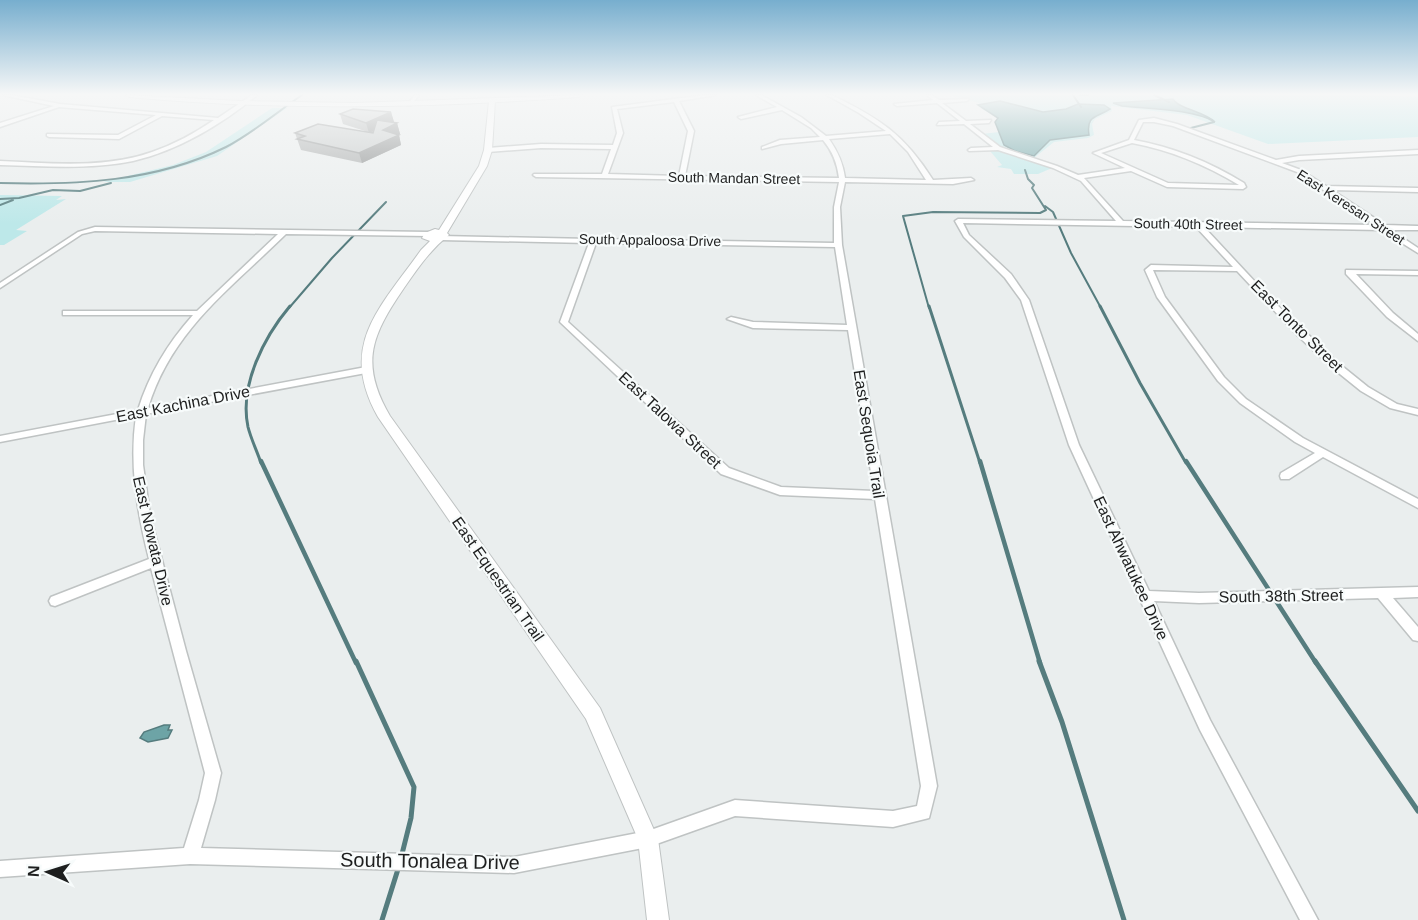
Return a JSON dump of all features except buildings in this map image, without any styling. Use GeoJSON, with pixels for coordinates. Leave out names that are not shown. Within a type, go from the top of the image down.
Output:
{"type":"FeatureCollection","features":[{"type":"Feature","properties":{"kind":"street"},"geometry":{"type":"LineString","coordinates":[[0,163],[79,164],[127,160],[171,147],[186,138]]}},
{"type":"Feature","properties":{"kind":"street","name":"East Equestrian Trail"},"geometry":{"type":"LineString","coordinates":[[489,138],[483,166],[460,201],[460,206],[434,238],[377,320],[369,338],[366,370],[373,398],[384,417],[593,714],[648,839],[658,920]]}},
{"type":"Feature","properties":{"kind":"street"},"geometry":{"type":"LineString","coordinates":[[604,176],[618,138]]}},
{"type":"Feature","properties":{"kind":"street"},"geometry":{"type":"LineString","coordinates":[[681,176],[689,138]]}},
{"type":"Feature","properties":{"kind":"street"},"geometry":{"type":"LineString","coordinates":[[764,148],[780,142],[826,138]]}},
{"type":"Feature","properties":{"kind":"street","name":"East Sequoia Trail"},"geometry":{"type":"LineString","coordinates":[[826,138],[839,158],[842,180],[837,207],[838,245],[929,786],[923,812]]}},
{"type":"Feature","properties":{"kind":"street"},"geometry":{"type":"LineString","coordinates":[[898,138],[913,152],[932,182]]}},
{"type":"Feature","properties":{"kind":"street"},"geometry":{"type":"LineString","coordinates":[[986,138],[1001,149],[1078,177],[1096,192],[1121,223]]}},
{"type":"Feature","properties":{"kind":"street","name":"East Keresan Street"},"geometry":{"type":"LineString","coordinates":[[1210,138],[1305,175],[1418,252]]}},
{"type":"Feature","properties":{"kind":"street"},"geometry":{"type":"LineString","coordinates":[[1131,141],[1152,145],[1218,171],[1230,176],[1243,187],[1167,185],[1096,153],[1120,147],[1131,141]]}},
{"type":"Feature","properties":{"kind":"street"},"geometry":{"type":"LineString","coordinates":[[488,150],[541,146],[615,147]]}},
{"type":"Feature","properties":{"kind":"street"},"geometry":{"type":"LineString","coordinates":[[971,150],[1001,149]]}},
{"type":"Feature","properties":{"kind":"street"},"geometry":{"type":"LineString","coordinates":[[1276,162],[1299,158],[1418,152]]}},
{"type":"Feature","properties":{"kind":"street"},"geometry":{"type":"LineString","coordinates":[[1078,177],[1132,169]]}},
{"type":"Feature","properties":{"kind":"street","name":"South Mandan Street"},"geometry":{"type":"LineString","coordinates":[[536,174],[932,182],[971,180]]}},
{"type":"Feature","properties":{"kind":"street"},"geometry":{"type":"LineString","coordinates":[[1325,188],[1418,190]]}},
{"type":"Feature","properties":{"kind":"street","name":"South 40th Street"},"geometry":{"type":"LineString","coordinates":[[958,221],[1418,228]]}},
{"type":"Feature","properties":{"kind":"street","name":"East Ahwatukee Drive"},"geometry":{"type":"LineString","coordinates":[[958,221],[966,236],[1008,276],[1024,300],[1074,446],[1205,725],[1309,920]]}},
{"type":"Feature","properties":{"kind":"street","name":"East Tonto Street"},"geometry":{"type":"LineString","coordinates":[[1197,224],[1329,362],[1372,394],[1413,412]]}},
{"type":"Feature","properties":{"kind":"street","name":"South Appaloosa Drive"},"geometry":{"type":"LineString","coordinates":[[0,286],[87,231],[408,235],[434,238],[838,245]]}},
{"type":"Feature","properties":{"kind":"street","name":"East Nowata Drive"},"geometry":{"type":"LineString","coordinates":[[190,856],[213,775],[156,561],[139,487],[136,454],[142,411],[160,367],[180,335],[199,313],[283,233]]}},
{"type":"Feature","properties":{"kind":"street","name":"East Talowa Street"},"geometry":{"type":"LineString","coordinates":[[594,239],[564,322],[725,471],[780,491],[879,495]]}},
{"type":"Feature","properties":{"kind":"street"},"geometry":{"type":"LineString","coordinates":[[1240,269],[1150,267],[1152,279],[1161,297],[1221,379],[1243,401],[1265,418],[1323,453],[1418,504]]}},
{"type":"Feature","properties":{"kind":"street"},"geometry":{"type":"LineString","coordinates":[[1418,273],[1349,272],[1389,315],[1418,338]]}},
{"type":"Feature","properties":{"kind":"street"},"geometry":{"type":"LineString","coordinates":[[66,313],[199,313]]}},
{"type":"Feature","properties":{"kind":"street"},"geometry":{"type":"LineString","coordinates":[[731,320],[753,325],[852,328]]}},
{"type":"Feature","properties":{"kind":"street","name":"East Kachina Drive"},"geometry":{"type":"LineString","coordinates":[[0,439],[366,370]]}},
{"type":"Feature","properties":{"kind":"street"},"geometry":{"type":"LineString","coordinates":[[1285,476],[1323,453]]}},
{"type":"Feature","properties":{"kind":"street"},"geometry":{"type":"LineString","coordinates":[[55,601],[156,561]]}},
{"type":"Feature","properties":{"kind":"street","name":"South 38th Street"},"geometry":{"type":"LineString","coordinates":[[1144,596],[1199,598],[1418,592]]}},
{"type":"Feature","properties":{"kind":"street"},"geometry":{"type":"LineString","coordinates":[[1381,593],[1418,636]]}},
{"type":"Feature","properties":{"kind":"street","name":"South Tonalea Drive"},"geometry":{"type":"LineString","coordinates":[[0,869],[190,856],[514,865],[648,839],[735,808],[893,819],[923,812]]}},
{"type":"Feature","properties":{"kind":"shaded area"},"geometry":{"type":"Polygon","coordinates":[[[227,138],[243,138],[217,156],[130,182],[103,182],[173,165],[206,152],[227,138]]]}},
{"type":"Feature","properties":{"kind":"shaded area"},"geometry":{"type":"Polygon","coordinates":[[[988,138],[1088,138],[1054,142],[1030,161],[1052,168],[1038,174],[1014,174],[1011,169],[997,167],[1002,165],[990,151],[1003,148],[988,138]]]}},
{"type":"Feature","properties":{"kind":"shaded area"},"geometry":{"type":"Polygon","coordinates":[[[1001,138],[1066,138],[1050,140],[1034,156],[1015,151],[1004,145],[1001,138]]]}},
{"type":"Feature","properties":{"kind":"shaded area"},"geometry":{"type":"Polygon","coordinates":[[[1251,138],[1398,138],[1268,144],[1251,138]]]}},
{"type":"Feature","properties":{"kind":"shaded area"},"geometry":{"type":"Polygon","coordinates":[[[0,195],[62,196],[56,200],[66,199],[16,230],[27,231],[4,245],[0,245],[0,195]]]}},
{"type":"Feature","properties":{"kind":"shaded area"},"geometry":{"type":"Polygon","coordinates":[[[170,725],[168,730],[172,730],[168,738],[148,742],[140,738],[144,732],[170,725]]]}},
{"type":"Feature","properties":{"kind":"waterway"},"geometry":{"type":"LineString","coordinates":[[0,183],[87,182],[144,174],[199,159],[241,138]]}},
{"type":"Feature","properties":{"kind":"waterway"},"geometry":{"type":"LineString","coordinates":[[929,308],[903,216],[933,212],[1040,213],[1046,210],[1032,188],[1034,185],[1028,179],[1025,170]]}},
{"type":"Feature","properties":{"kind":"waterway"},"geometry":{"type":"LineString","coordinates":[[0,199],[19,198],[53,190],[80,191],[111,183]]}},
{"type":"Feature","properties":{"kind":"waterway"},"geometry":{"type":"LineString","coordinates":[[0,205],[13,200]]}},
{"type":"Feature","properties":{"kind":"waterway"},"geometry":{"type":"LineString","coordinates":[[289,308],[332,258],[386,202]]}},
{"type":"Feature","properties":{"kind":"waterway"},"geometry":{"type":"LineString","coordinates":[[1045,206],[1053,212],[1071,253],[1101,308]]}},
{"type":"Feature","properties":{"kind":"waterway"},"geometry":{"type":"LineString","coordinates":[[261,463],[248,427],[246,411],[250,378],[271,332],[290,306]]}},
{"type":"Feature","properties":{"kind":"waterway"},"geometry":{"type":"LineString","coordinates":[[929,306],[980,463]]}},
{"type":"Feature","properties":{"kind":"waterway"},"geometry":{"type":"LineString","coordinates":[[1100,306],[1140,383],[1186,463]]}},
{"type":"Feature","properties":{"kind":"waterway"},"geometry":{"type":"LineString","coordinates":[[261,461],[356,663]]}},
{"type":"Feature","properties":{"kind":"waterway"},"geometry":{"type":"LineString","coordinates":[[980,461],[1040,663]]}},
{"type":"Feature","properties":{"kind":"waterway"},"geometry":{"type":"LineString","coordinates":[[1186,461],[1316,663]]}},
{"type":"Feature","properties":{"kind":"waterway"},"geometry":{"type":"LineString","coordinates":[[356,661],[414,787],[411,818],[401,858]]}},
{"type":"Feature","properties":{"kind":"waterway"},"geometry":{"type":"LineString","coordinates":[[1039,661],[1062,722],[1124,920]]}},
{"type":"Feature","properties":{"kind":"waterway"},"geometry":{"type":"LineString","coordinates":[[1315,661],[1418,811]]}},
{"type":"Feature","properties":{"kind":"waterway"},"geometry":{"type":"LineString","coordinates":[[382,920],[399,866]]}}]}
